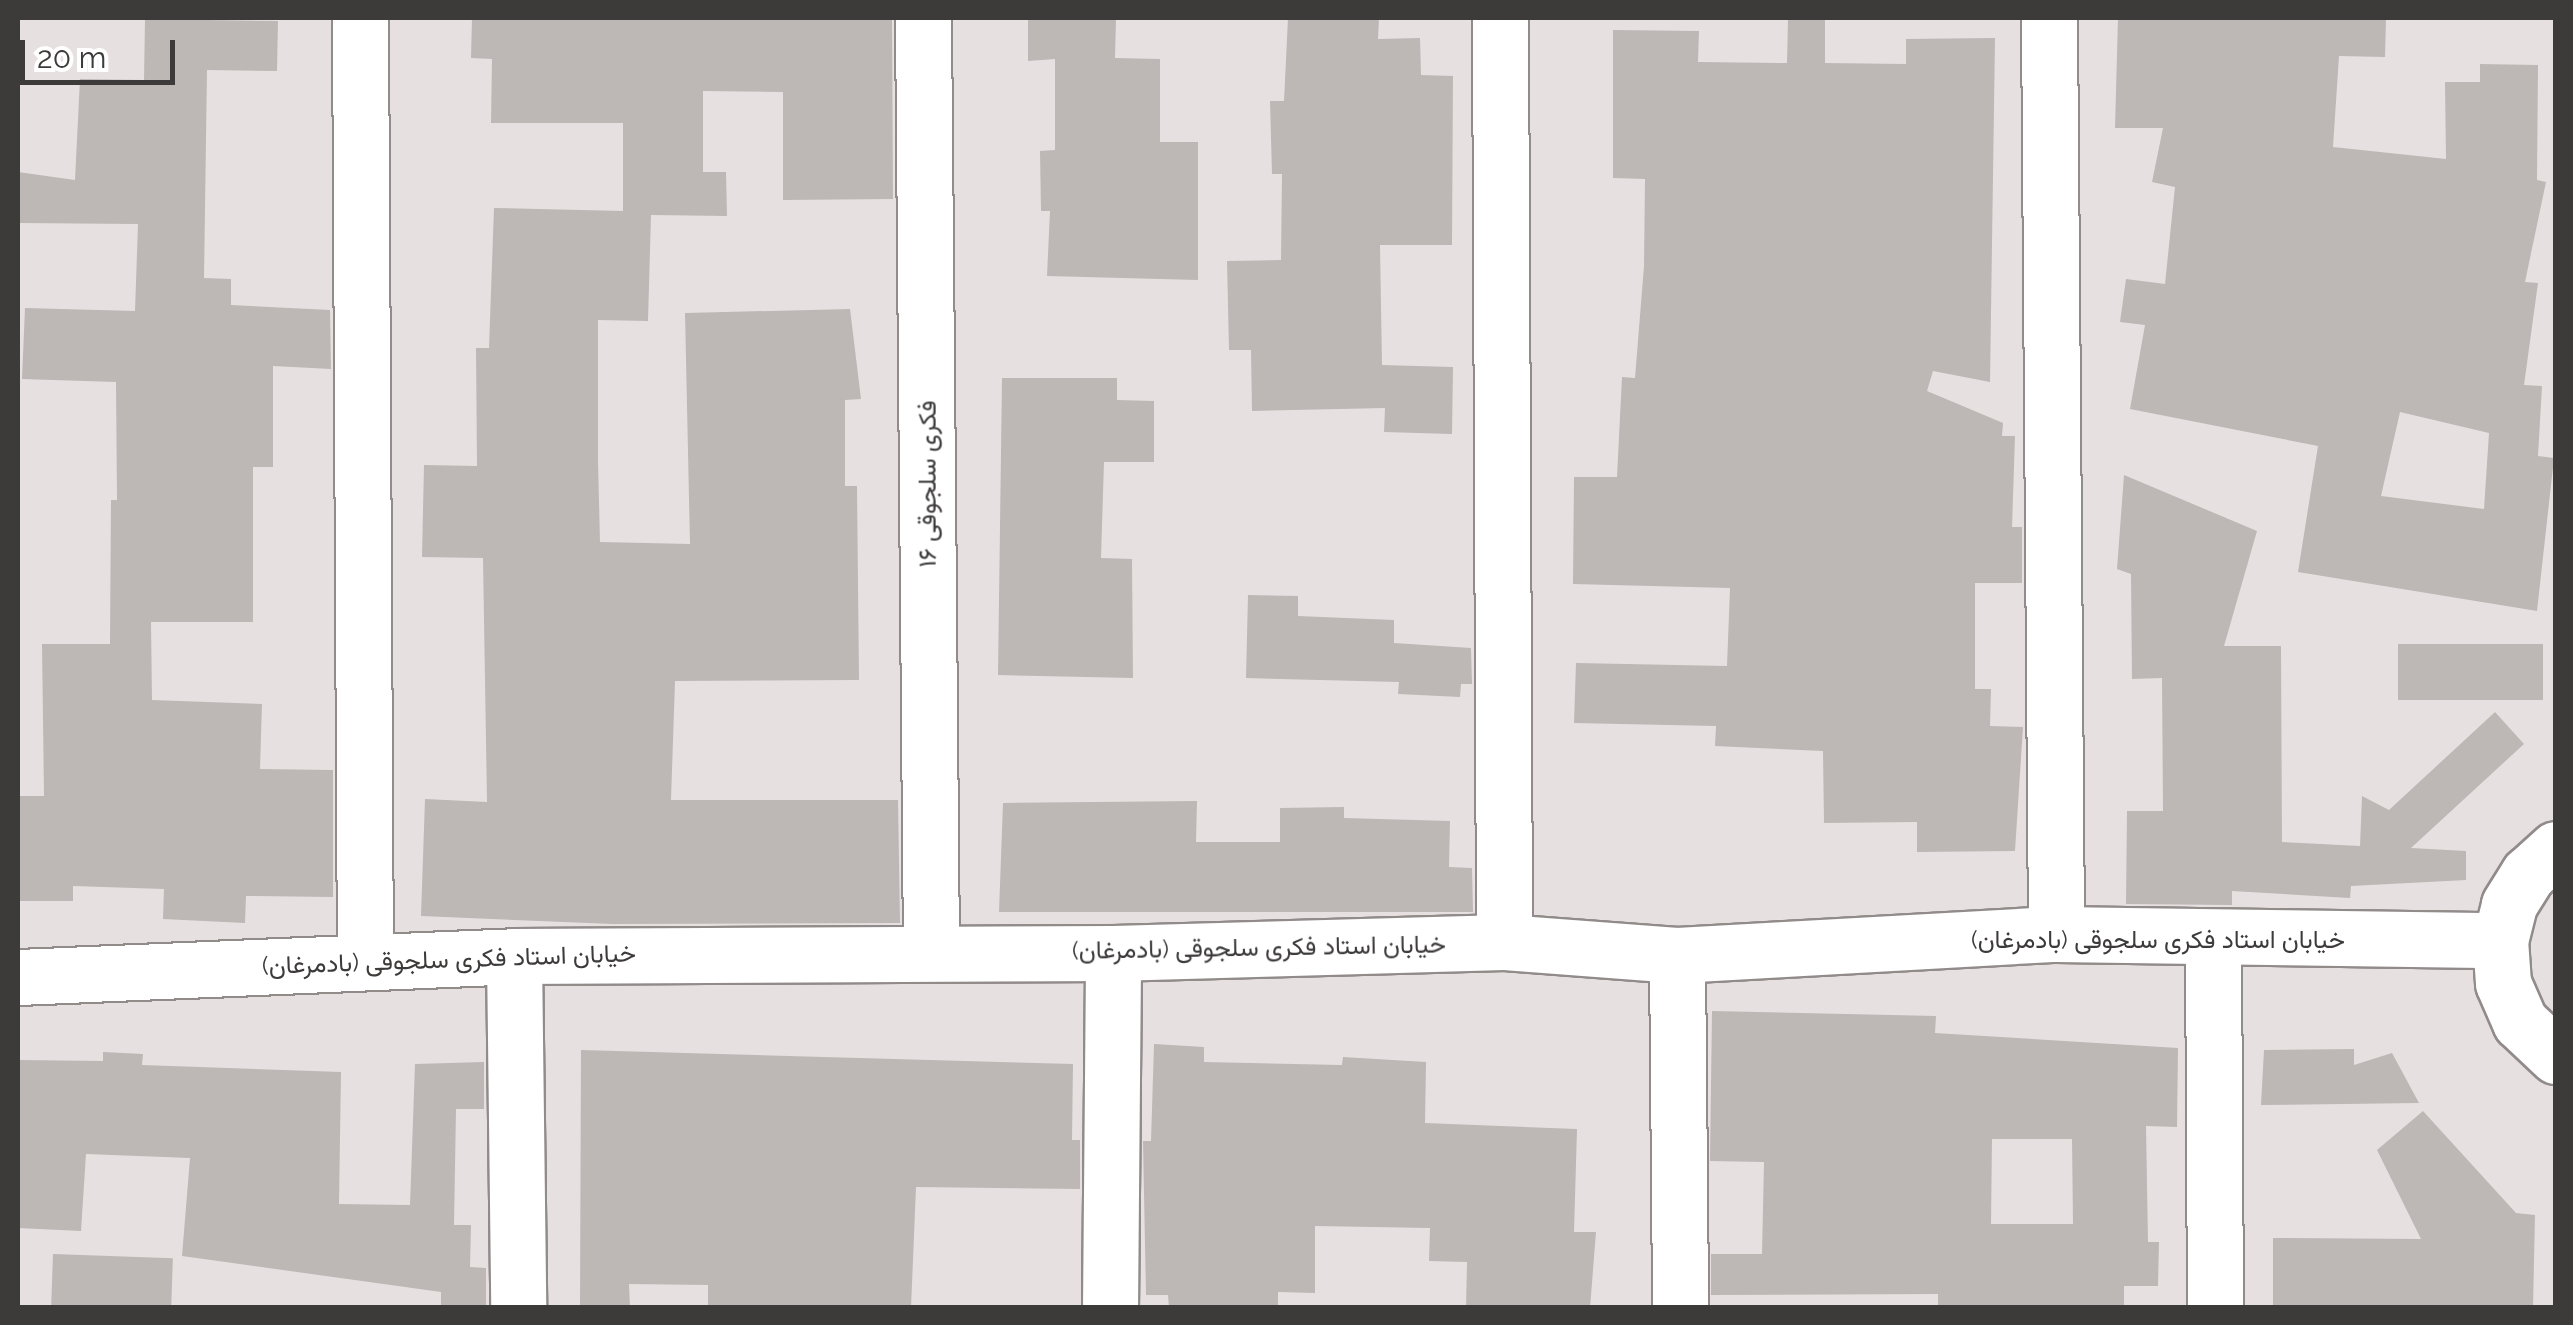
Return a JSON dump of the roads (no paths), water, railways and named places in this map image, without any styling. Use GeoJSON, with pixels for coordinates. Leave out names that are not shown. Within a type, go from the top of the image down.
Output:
{"type":"FeatureCollection","features":[{"type":"Feature","properties":{"kind":"street"},"geometry":{"type":"LineString","coordinates":[[360,18],[365,958]]}},
{"type":"Feature","properties":{"kind":"street","name":"فکری سلجوقی ۱۶"},"geometry":{"type":"LineString","coordinates":[[924,18],[931,950]]}},
{"type":"Feature","properties":{"kind":"street"},"geometry":{"type":"LineString","coordinates":[[1500,18],[1504,942]]}},
{"type":"Feature","properties":{"kind":"street"},"geometry":{"type":"LineString","coordinates":[[2049,18],[2056,934]]}},
{"type":"Feature","properties":{"kind":"street"},"geometry":{"type":"LineString","coordinates":[[2556,849],[2528,874],[2509,905],[2500,940],[2503,983],[2520,1022],[2556,1056]]}},
{"type":"Feature","properties":{"kind":"street","name":"خیابان استاد فکری سلجوقی (بادمرغان)"},"geometry":{"type":"LineString","coordinates":[[18,977],[365,958],[931,950],[1113,953],[1504,942],[1677,955],[2056,934],[2500,940]]}},
{"type":"Feature","properties":{"kind":"street"},"geometry":{"type":"LineString","coordinates":[[2213,937],[2215,1308]]}},
{"type":"Feature","properties":{"kind":"street"},"geometry":{"type":"LineString","coordinates":[[1110,1308],[1113,953]]}},
{"type":"Feature","properties":{"kind":"street"},"geometry":{"type":"LineString","coordinates":[[1677,955],[1680,1308]]}},
{"type":"Feature","properties":{"kind":"street"},"geometry":{"type":"LineString","coordinates":[[514,956],[518,1308]]}}]}
